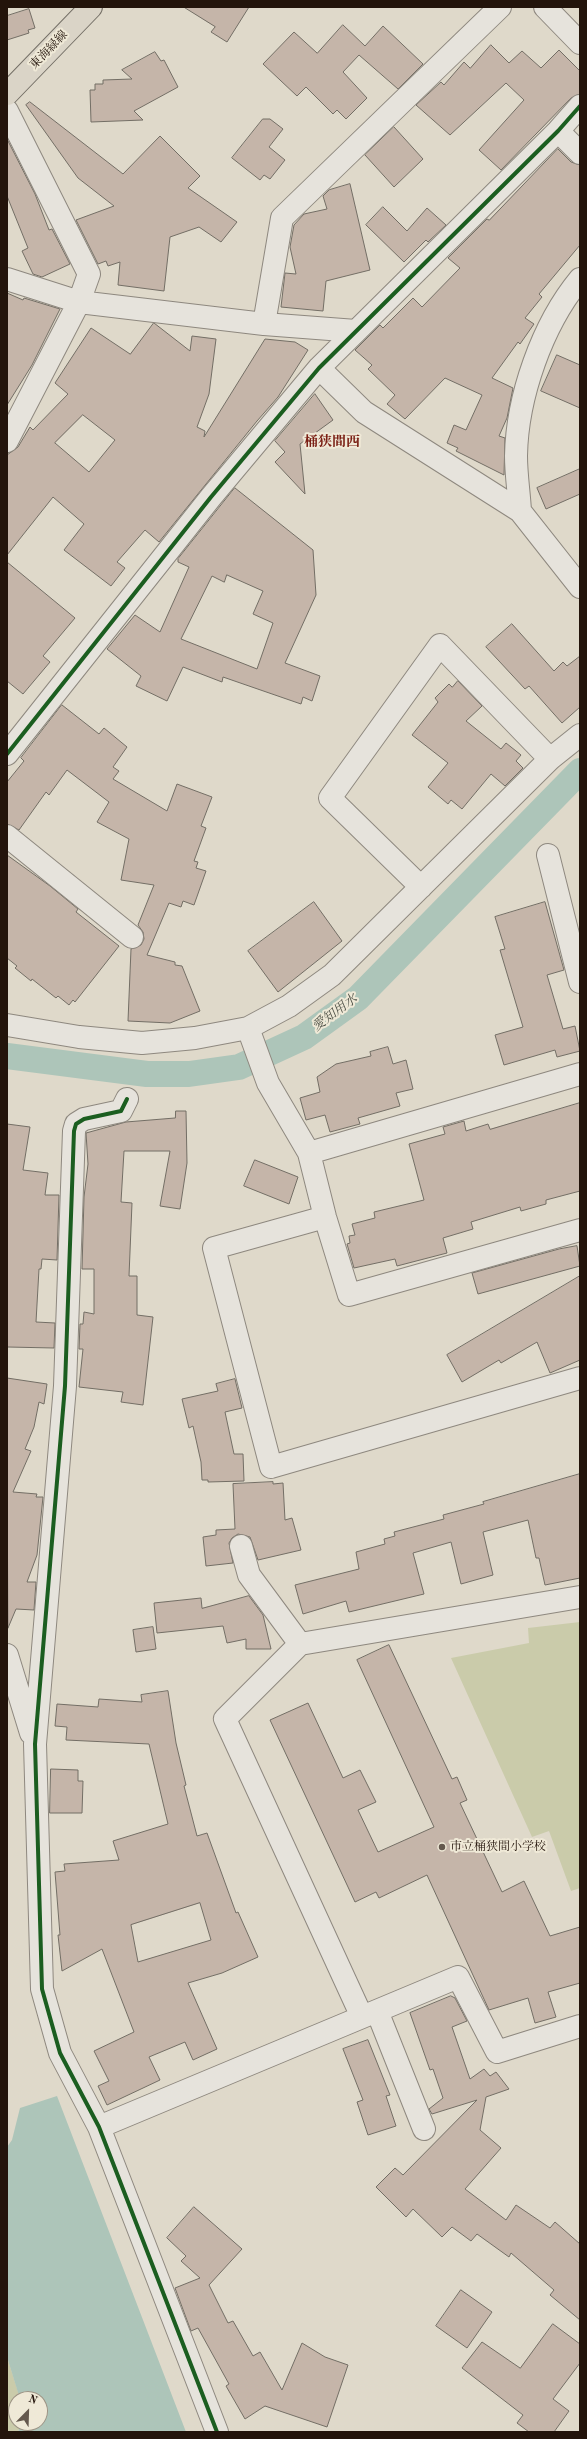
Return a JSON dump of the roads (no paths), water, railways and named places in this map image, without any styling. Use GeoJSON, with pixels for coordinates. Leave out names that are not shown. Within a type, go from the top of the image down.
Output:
{"type":"FeatureCollection","features":[{"type":"Feature","properties":{"kind":"main road","name":"東海緑線"},"geometry":{"type":"LineString","coordinates":[[7,94],[91,7]]}},
{"type":"Feature","properties":{"kind":"street"},"geometry":{"type":"LineString","coordinates":[[264,324],[282,218],[500,7]]}},
{"type":"Feature","properties":{"kind":"street"},"geometry":{"type":"LineString","coordinates":[[546,7],[580,43]]}},
{"type":"Feature","properties":{"kind":"street"},"geometry":{"type":"LineString","coordinates":[[7,754],[211,497],[319,368],[558,131],[580,106]]}},
{"type":"Feature","properties":{"kind":"street"},"geometry":{"type":"LineString","coordinates":[[7,111],[89,274],[79,302],[7,441]]}},
{"type":"Feature","properties":{"kind":"street"},"geometry":{"type":"LineString","coordinates":[[558,131],[580,153]]}},
{"type":"Feature","properties":{"kind":"street"},"geometry":{"type":"LineString","coordinates":[[7,279],[79,302],[264,324],[356,331]]}},
{"type":"Feature","properties":{"kind":"street"},"geometry":{"type":"LineString","coordinates":[[520,511],[516,455],[521,408],[540,346],[572,289],[580,280]]}},
{"type":"Feature","properties":{"kind":"street"},"geometry":{"type":"LineString","coordinates":[[319,368],[364,412],[520,511],[580,587]]}},
{"type":"Feature","properties":{"kind":"street"},"geometry":{"type":"LineString","coordinates":[[421,887],[330,798],[440,645],[550,759]]}},
{"type":"Feature","properties":{"kind":"street"},"geometry":{"type":"LineString","coordinates":[[7,1025],[79,1037],[142,1043],[195,1038],[248,1028],[289,1006],[332,975],[550,759],[580,735]]}},
{"type":"Feature","properties":{"kind":"street"},"geometry":{"type":"LineString","coordinates":[[7,836],[132,937]]}},
{"type":"Feature","properties":{"kind":"street"},"geometry":{"type":"LineString","coordinates":[[548,855],[580,982]]}},
{"type":"Feature","properties":{"kind":"street"},"geometry":{"type":"LineString","coordinates":[[248,1028],[268,1083],[309,1153],[325,1217],[349,1295],[580,1230]]}},
{"type":"Feature","properties":{"kind":"street"},"geometry":{"type":"LineString","coordinates":[[309,1153],[580,1074]]}},
{"type":"Feature","properties":{"kind":"street"},"geometry":{"type":"LineString","coordinates":[[127,1100],[121,1111],[84,1119],[76,1124],[74,1131],[65,1386],[35,1744],[42,1989],[60,2053],[99,2127],[217,2432]]}},
{"type":"Feature","properties":{"kind":"street"},"geometry":{"type":"LineString","coordinates":[[325,1217],[214,1248],[271,1467],[580,1378]]}},
{"type":"Feature","properties":{"kind":"street"},"geometry":{"type":"LineString","coordinates":[[240,1546],[249,1575],[300,1644]]}},
{"type":"Feature","properties":{"kind":"street"},"geometry":{"type":"LineString","coordinates":[[424,2129],[225,1719],[300,1644],[580,1597]]}},
{"type":"Feature","properties":{"kind":"street"},"geometry":{"type":"LineString","coordinates":[[7,1655],[35,1744]]}},
{"type":"Feature","properties":{"kind":"street"},"geometry":{"type":"LineString","coordinates":[[99,2127],[458,1977],[497,2052],[580,2026]]}},
{"type":"Feature","properties":{"kind":"waterway","name":"愛知用水"},"geometry":{"type":"LineString","coordinates":[[7,1056],[147,1074],[189,1074],[239,1067],[304,1037],[358,998],[580,771]]}},
{"type":"Feature","properties":{"kind":"place","name":"市立桶狭間小学校"},"geometry":{"type":"Point","coordinates":[442,1847]}},
{"type":"Feature","properties":{"kind":"district","name":"桶狭間西"},"geometry":{"type":"Point","coordinates":[332,442]}}]}
